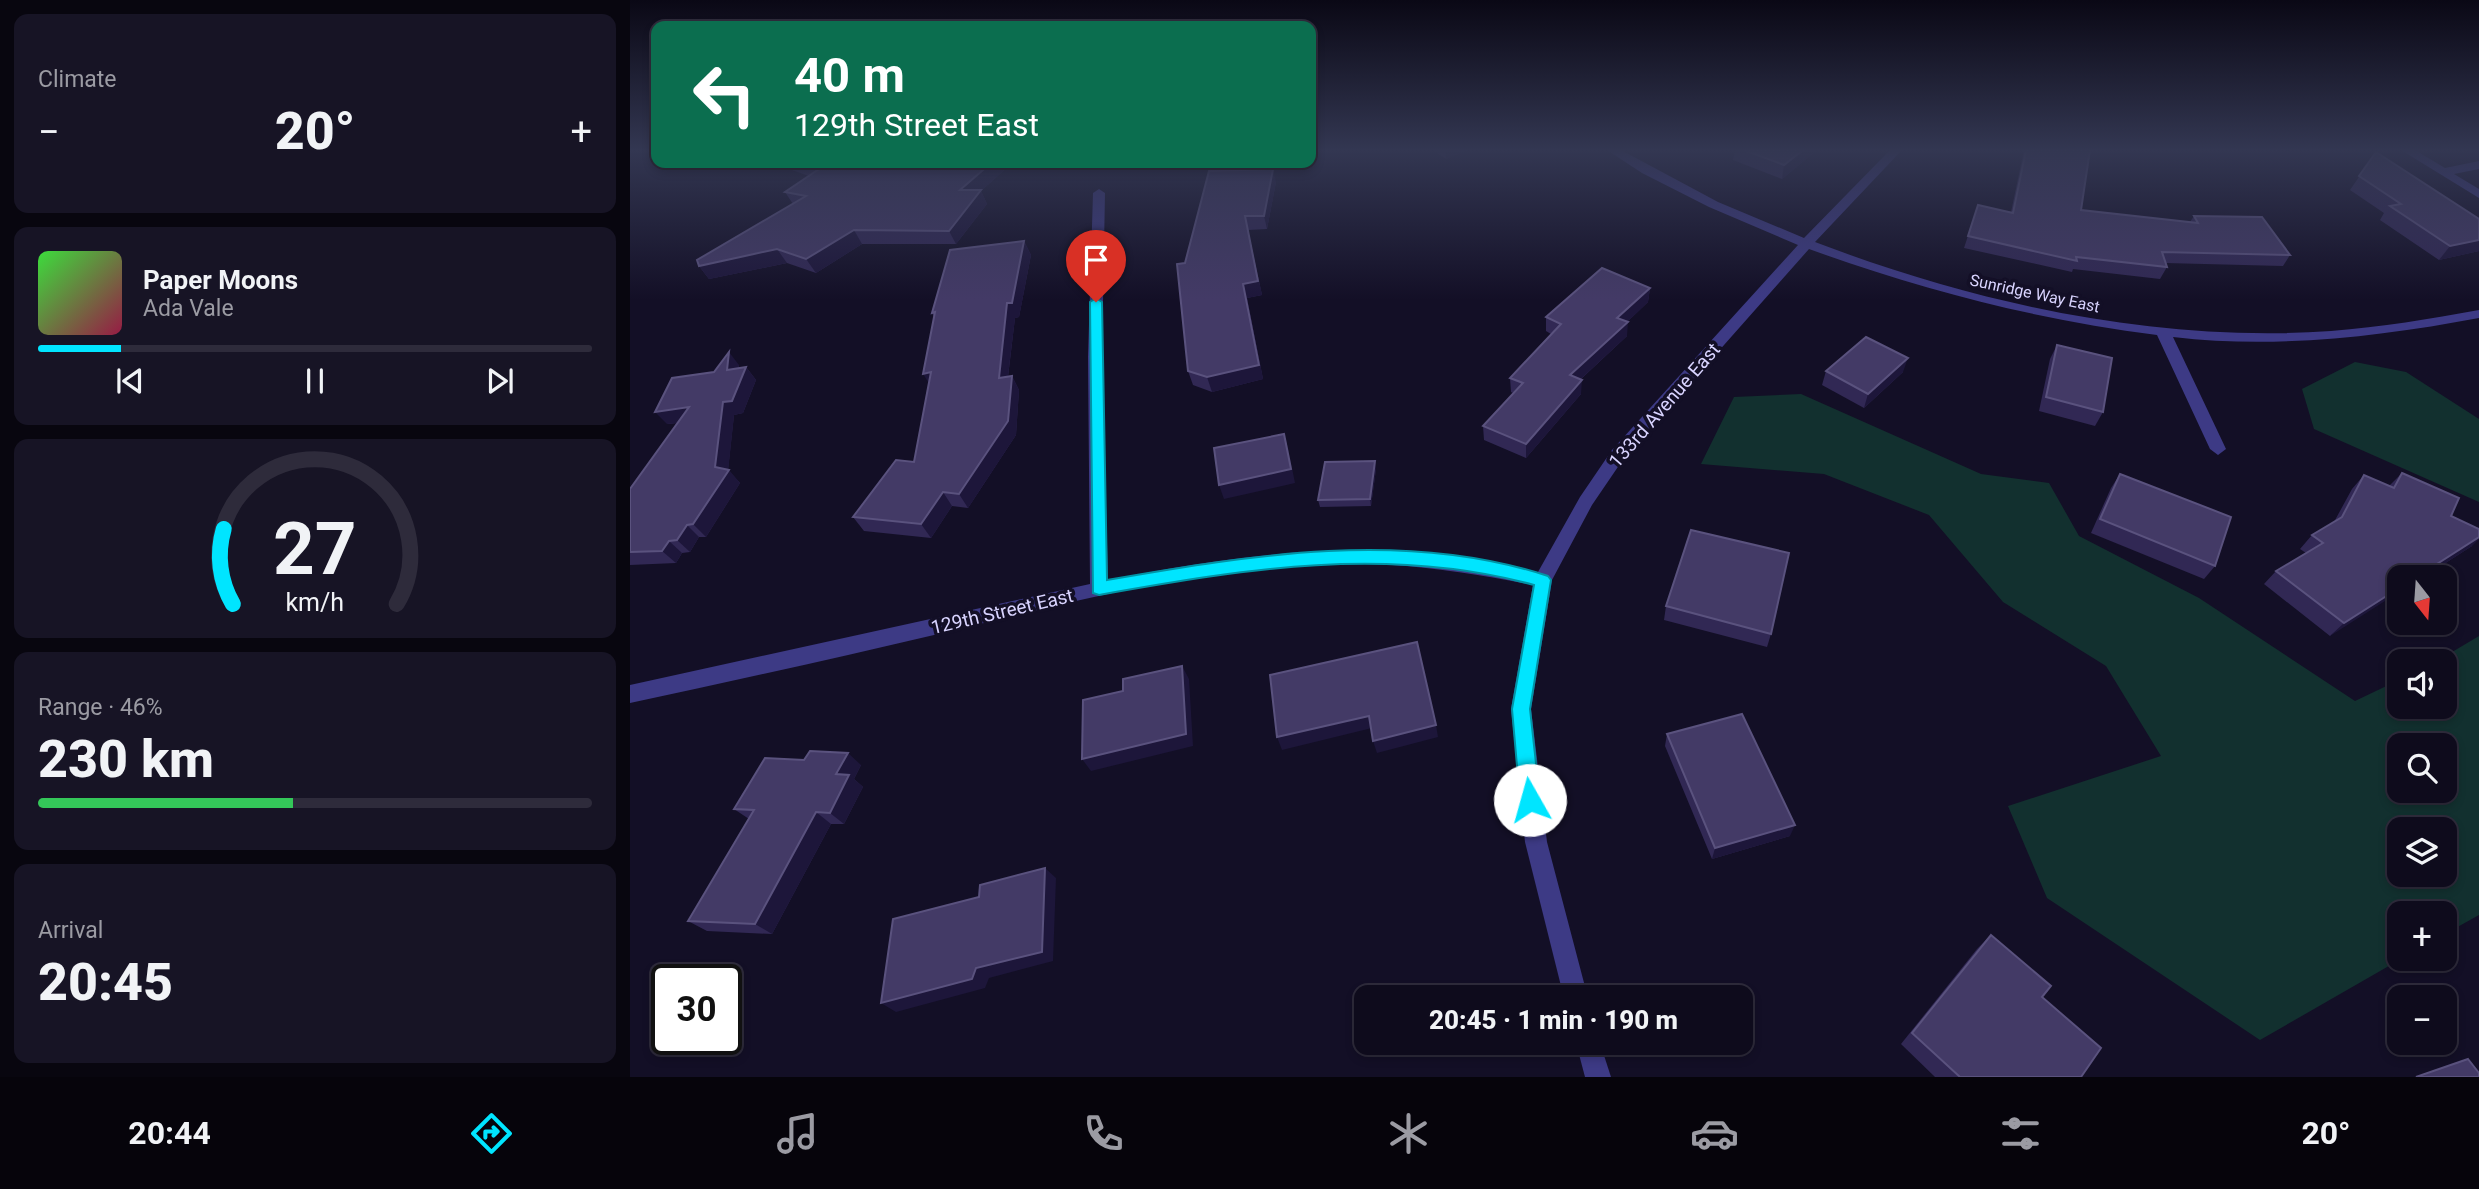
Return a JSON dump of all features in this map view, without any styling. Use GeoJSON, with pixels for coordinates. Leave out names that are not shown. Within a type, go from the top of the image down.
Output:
{"type":"FeatureCollection","features":[{"type":"Feature","properties":{"kind":"street"},"geometry":{"type":"LineString","coordinates":[[1099,200],[1095,357],[1099,588]]}},
{"type":"Feature","properties":{"kind":"street","name":"Sunridge Way East"},"geometry":{"type":"LineString","coordinates":[[1702,200],[1805,245],[1962,295],[2089,323],[2164,334],[2310,335],[2414,326],[2479,314]]}},
{"type":"Feature","properties":{"kind":"street","name":"133rd Avenue East"},"geometry":{"type":"LineString","coordinates":[[1573,985],[1536,842],[1521,709],[1542,580],[1586,500],[1618,454],[1848,200]]}},
{"type":"Feature","properties":{"kind":"street"},"geometry":{"type":"LineString","coordinates":[[2164,334],[2218,449]]}},
{"type":"Feature","properties":{"kind":"street","name":"129th Street East"},"geometry":{"type":"LineString","coordinates":[[630,694],[887,639],[1099,588],[1241,564],[1369,556],[1431,558],[1497,568],[1542,580]]}},
{"type":"Feature","properties":{"kind":"street"},"geometry":{"type":"LineString","coordinates":[[1592,1055],[1598,1077]]}},
{"type":"Feature","properties":{"kind":"green space"},"geometry":{"type":"Polygon","coordinates":[[[2355,362],[2406,372],[2479,419],[2479,502],[2314,429],[2302,389],[2355,362]]]}},
{"type":"Feature","properties":{"kind":"green space"},"geometry":{"type":"Polygon","coordinates":[[[1801,394],[1981,474],[2049,483],[2079,536],[2199,598],[2355,701],[2387,686],[2387,719],[2457,719],[2457,649],[2479,636],[2479,915],[2457,927],[2457,901],[2387,901],[2387,967],[2260,1040],[2047,898],[2008,806],[2161,756],[2106,666],[2003,602],[1929,515],[1824,474],[1701,464],[1734,397],[1801,394]]]}},
{"type":"Feature","properties":{"kind":"building"},"geometry":{"type":"Polygon","coordinates":[[[799,200],[973,200],[949,231],[854,230],[806,259],[777,249],[699,266],[697,260],[799,200]]]}},
{"type":"Feature","properties":{"kind":"building"},"geometry":{"type":"Polygon","coordinates":[[[1201,200],[1267,200],[1264,216],[1245,216],[1258,281],[1243,284],[1259,365],[1207,377],[1188,371],[1177,264],[1185,263],[1201,200]]]}},
{"type":"Feature","properties":{"kind":"building"},"geometry":{"type":"Polygon","coordinates":[[[2016,200],[2082,200],[2081,210],[2198,223],[2194,216],[2262,217],[2290,255],[2162,252],[2167,267],[2076,257],[2077,261],[1968,236],[1978,205],[2013,213],[2016,200]]]}},
{"type":"Feature","properties":{"kind":"building"},"geometry":{"type":"Polygon","coordinates":[[[2395,200],[2450,200],[2479,219],[2479,240],[2450,246],[2390,206],[2401,204],[2395,200]]]}},
{"type":"Feature","properties":{"kind":"building"},"geometry":{"type":"Polygon","coordinates":[[[1024,241],[1012,303],[1007,303],[999,378],[1012,376],[1008,421],[959,494],[943,492],[921,524],[853,517],[896,460],[914,462],[931,372],[923,374],[935,312],[932,313],[950,250],[1024,241]]]}},
{"type":"Feature","properties":{"kind":"building"},"geometry":{"type":"Polygon","coordinates":[[[1602,268],[1650,288],[1617,318],[1628,322],[1570,375],[1582,380],[1526,444],[1483,426],[1523,383],[1510,378],[1561,324],[1546,317],[1602,268]]]}},
{"type":"Feature","properties":{"kind":"building"},"geometry":{"type":"Polygon","coordinates":[[[1866,337],[1908,358],[1868,394],[1826,371],[1866,337]]]}},
{"type":"Feature","properties":{"kind":"building"},"geometry":{"type":"Polygon","coordinates":[[[2057,345],[2112,358],[2103,412],[2046,397],[2057,345]]]}},
{"type":"Feature","properties":{"kind":"building"},"geometry":{"type":"Polygon","coordinates":[[[729,352],[727,370],[746,367],[732,401],[723,402],[715,467],[729,470],[693,524],[687,525],[677,540],[669,541],[662,551],[630,552],[630,489],[689,407],[655,412],[672,378],[714,372],[729,352]]]}},
{"type":"Feature","properties":{"kind":"building"},"geometry":{"type":"Polygon","coordinates":[[[1284,434],[1291,469],[1219,485],[1214,448],[1284,434]]]}},
{"type":"Feature","properties":{"kind":"building"},"geometry":{"type":"Polygon","coordinates":[[[1375,461],[1370,499],[1318,500],[1325,462],[1375,461]]]}},
{"type":"Feature","properties":{"kind":"building"},"geometry":{"type":"Polygon","coordinates":[[[2402,473],[2459,498],[2451,516],[2479,529],[2479,537],[2435,565],[2387,565],[2387,596],[2344,623],[2276,571],[2323,543],[2312,535],[2342,517],[2364,475],[2394,488],[2402,473]]]}},
{"type":"Feature","properties":{"kind":"building"},"geometry":{"type":"Polygon","coordinates":[[[2120,474],[2231,517],[2215,566],[2100,519],[2120,474]]]}},
{"type":"Feature","properties":{"kind":"building"},"geometry":{"type":"Polygon","coordinates":[[[1691,530],[1789,553],[1771,634],[1666,606],[1691,530]]]}},
{"type":"Feature","properties":{"kind":"building"},"geometry":{"type":"Polygon","coordinates":[[[1417,642],[1436,725],[1373,741],[1369,716],[1277,737],[1270,675],[1417,642]]]}},
{"type":"Feature","properties":{"kind":"building"},"geometry":{"type":"Polygon","coordinates":[[[1182,666],[1186,734],[1082,759],[1083,700],[1123,691],[1123,679],[1182,666]]]}},
{"type":"Feature","properties":{"kind":"building"},"geometry":{"type":"Polygon","coordinates":[[[1742,714],[1795,825],[1715,848],[1667,734],[1742,714]]]}},
{"type":"Feature","properties":{"kind":"building"},"geometry":{"type":"Polygon","coordinates":[[[810,751],[848,753],[836,774],[849,775],[830,813],[816,812],[755,924],[688,921],[754,810],[734,809],[765,758],[804,760],[810,751]]]}},
{"type":"Feature","properties":{"kind":"building"},"geometry":{"type":"Polygon","coordinates":[[[1045,868],[1042,952],[976,968],[972,979],[881,1003],[893,919],[979,897],[980,885],[1045,868]]]}},
{"type":"Feature","properties":{"kind":"building"},"geometry":{"type":"Polygon","coordinates":[[[1991,935],[2051,986],[2042,997],[2101,1048],[2081,1077],[1960,1077],[1912,1033],[1991,935]]]}},
{"type":"Feature","properties":{"kind":"building"},"geometry":{"type":"Polygon","coordinates":[[[2468,1059],[2479,1077],[2416,1077],[2468,1059]]]}},
{"type":"Feature","properties":{"kind":"route"},"geometry":{"type":"LineString","coordinates":[[1096,302],[1099,588],[1241,564],[1308,557],[1431,558],[1497,568],[1542,580],[1521,709],[1530,800]]}}]}
